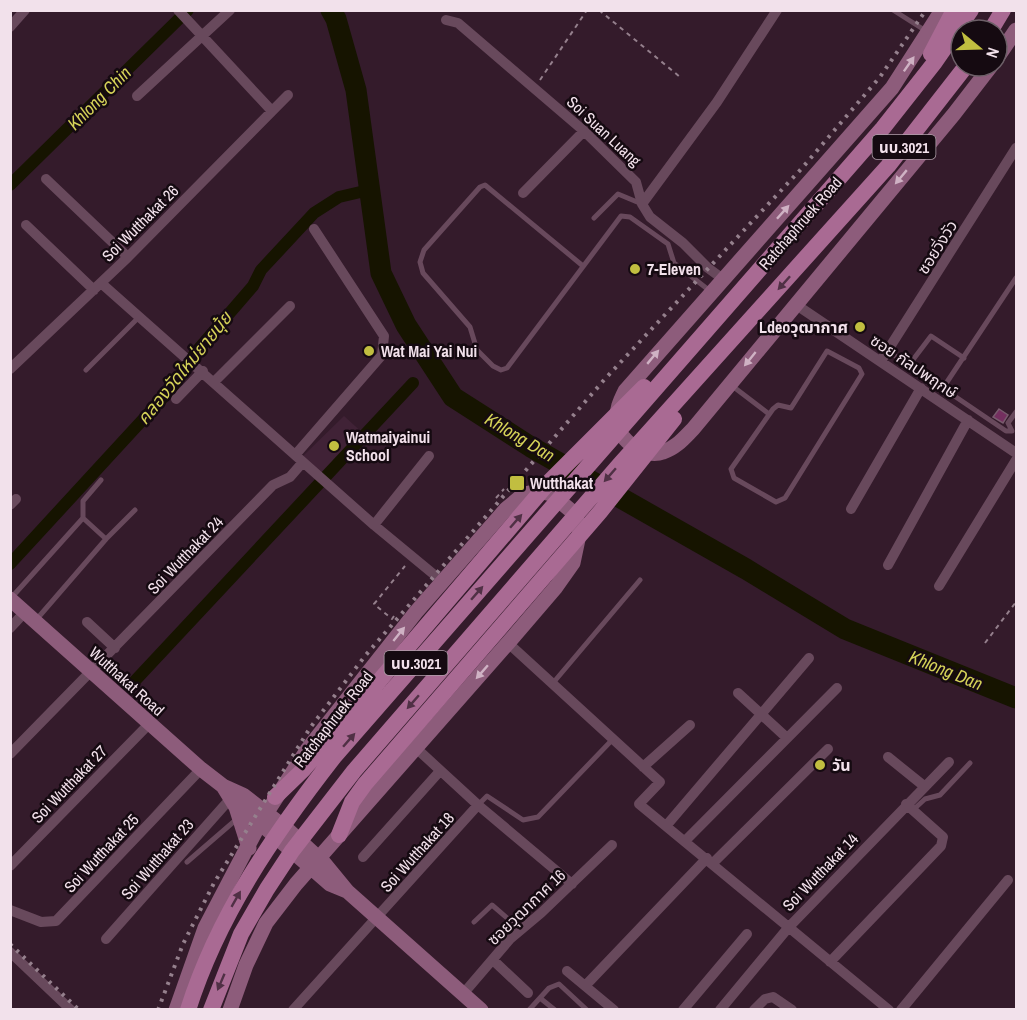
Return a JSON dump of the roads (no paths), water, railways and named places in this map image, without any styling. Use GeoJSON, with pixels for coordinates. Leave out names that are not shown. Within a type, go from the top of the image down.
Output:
{"type":"FeatureCollection","features":[{"type":"Feature","properties":{"kind":"main road","name":"Ratchaphruek Road"},"geometry":{"type":"LineString","coordinates":[[942,10],[930,34],[892,88],[625,391],[618,406],[620,432],[633,446],[651,453],[661,453],[675,447],[693,429],[982,78]]}},
{"type":"Feature","properties":{"kind":"main road"},"geometry":{"type":"LineString","coordinates":[[916,88],[954,10]]}},
{"type":"Feature","properties":{"kind":"main road","name":"Ratchaphruek Road"},"geometry":{"type":"LineString","coordinates":[[188,1010],[199,975],[223,922],[271,843],[334,757],[916,88],[971,10]]}},
{"type":"Feature","properties":{"kind":"main road","name":"Ratchaphruek Road"},"geometry":{"type":"LineString","coordinates":[[211,1010],[241,934],[267,890],[292,851],[347,780],[620,464],[837,224],[918,130],[957,78]]}},
{"type":"Feature","properties":{"kind":"main road"},"geometry":{"type":"LineString","coordinates":[[249,848],[234,800],[275,797],[303,770],[436,612],[574,456],[629,401],[690,347]]}},
{"type":"Feature","properties":{"kind":"main road"},"geometry":{"type":"LineString","coordinates":[[296,884],[306,880],[339,884],[336,864],[339,835],[352,802],[636,468],[720,355]]}},
{"type":"Feature","properties":{"kind":"main road","name":"Ratchaphruek Road"},"geometry":{"type":"LineString","coordinates":[[176,1010],[205,928],[275,797],[339,709],[416,612],[506,509],[524,494],[539,491],[551,494],[575,514],[580,530],[573,563],[556,588],[296,884],[266,923],[246,965],[230,1010]]}},
{"type":"Feature","properties":{"kind":"main road","name":"Wutthakat Road"},"geometry":{"type":"LineString","coordinates":[[10,598],[234,800],[263,818],[481,1010]]}},
{"type":"Feature","properties":{"kind":"street"},"geometry":{"type":"LineString","coordinates":[[10,27],[24,10]]}},
{"type":"Feature","properties":{"kind":"street"},"geometry":{"type":"LineString","coordinates":[[137,96],[230,10]]}},
{"type":"Feature","properties":{"kind":"street"},"geometry":{"type":"LineString","coordinates":[[642,204],[717,102],[777,10]]}},
{"type":"Feature","properties":{"kind":"street"},"geometry":{"type":"LineString","coordinates":[[179,12],[203,34],[271,110]]}},
{"type":"Feature","properties":{"kind":"street","name":"Soi Suan Luang"},"geometry":{"type":"LineString","coordinates":[[446,21],[458,23],[584,131],[636,182],[642,204],[650,217],[723,279]]}},
{"type":"Feature","properties":{"kind":"street","name":"Soi Wutthakat 26"},"geometry":{"type":"LineString","coordinates":[[10,369],[128,257],[288,95]]}},
{"type":"Feature","properties":{"kind":"street"},"geometry":{"type":"LineString","coordinates":[[523,192],[584,131]]}},
{"type":"Feature","properties":{"kind":"street","name":"ซอยวิ่งวัว"},"geometry":{"type":"LineString","coordinates":[[881,361],[1017,148]]}},
{"type":"Feature","properties":{"kind":"street"},"geometry":{"type":"LineString","coordinates":[[46,179],[128,257]]}},
{"type":"Feature","properties":{"kind":"street"},"geometry":{"type":"LineString","coordinates":[[26,225],[215,381],[374,525],[443,582]]}},
{"type":"Feature","properties":{"kind":"street","name":"Soi Wutthakat 24"},"geometry":{"type":"LineString","coordinates":[[10,754],[273,485],[290,477],[299,458],[382,355],[385,344],[384,336],[314,229]]}},
{"type":"Feature","properties":{"kind":"street","name":"ซอย กัลปพฤกษ์"},"geometry":{"type":"LineString","coordinates":[[795,304],[1017,453]]}},
{"type":"Feature","properties":{"kind":"street"},"geometry":{"type":"LineString","coordinates":[[215,381],[290,306]]}},
{"type":"Feature","properties":{"kind":"street"},"geometry":{"type":"LineString","coordinates":[[176,399],[195,364]]}},
{"type":"Feature","properties":{"kind":"street"},"geometry":{"type":"LineString","coordinates":[[852,509],[921,388]]}},
{"type":"Feature","properties":{"kind":"street"},"geometry":{"type":"LineString","coordinates":[[888,566],[968,420]]}},
{"type":"Feature","properties":{"kind":"street"},"geometry":{"type":"LineString","coordinates":[[374,525],[429,456]]}},
{"type":"Feature","properties":{"kind":"street"},"geometry":{"type":"LineString","coordinates":[[939,586],[1017,460]]}},
{"type":"Feature","properties":{"kind":"street"},"geometry":{"type":"LineString","coordinates":[[10,628],[30,617]]}},
{"type":"Feature","properties":{"kind":"street"},"geometry":{"type":"LineString","coordinates":[[87,622],[115,648]]}},
{"type":"Feature","properties":{"kind":"street"},"geometry":{"type":"LineString","coordinates":[[508,643],[660,782],[639,804],[889,1010]]}},
{"type":"Feature","properties":{"kind":"street"},"geometry":{"type":"LineString","coordinates":[[666,826],[809,658]]}},
{"type":"Feature","properties":{"kind":"street"},"geometry":{"type":"LineString","coordinates":[[685,841],[837,688]]}},
{"type":"Feature","properties":{"kind":"street"},"geometry":{"type":"LineString","coordinates":[[738,693],[787,738]]}},
{"type":"Feature","properties":{"kind":"street","name":"Soi Wutthakat 27"},"geometry":{"type":"LineString","coordinates":[[10,866],[149,724]]}},
{"type":"Feature","properties":{"kind":"street"},"geometry":{"type":"LineString","coordinates":[[643,766],[690,725]]}},
{"type":"Feature","properties":{"kind":"street"},"geometry":{"type":"LineString","coordinates":[[416,748],[478,806],[572,884]]}},
{"type":"Feature","properties":{"kind":"street"},"geometry":{"type":"LineString","coordinates":[[585,986],[710,861],[828,749]]}},
{"type":"Feature","properties":{"kind":"street"},"geometry":{"type":"LineString","coordinates":[[888,757],[924,786]]}},
{"type":"Feature","properties":{"kind":"street","name":"Soi Wutthakat 14"},"geometry":{"type":"LineString","coordinates":[[720,1010],[788,928],[910,807],[924,786],[949,762]]}},
{"type":"Feature","properties":{"kind":"street","name":"Soi Wutthakat 25"},"geometry":{"type":"LineString","coordinates":[[10,910],[41,922],[56,921],[201,769]]}},
{"type":"Feature","properties":{"kind":"street"},"geometry":{"type":"LineString","coordinates":[[363,857],[440,771]]}},
{"type":"Feature","properties":{"kind":"street","name":"Soi Wutthakat 23"},"geometry":{"type":"LineString","coordinates":[[106,939],[234,800]]}},
{"type":"Feature","properties":{"kind":"street","name":"Soi Wutthakat 18"},"geometry":{"type":"LineString","coordinates":[[293,1010],[478,806]]}},
{"type":"Feature","properties":{"kind":"street"},"geometry":{"type":"LineString","coordinates":[[830,962],[941,846],[943,837],[910,807]]}},
{"type":"Feature","properties":{"kind":"street","name":"ซอยวุฒากาศ 16"},"geometry":{"type":"LineString","coordinates":[[463,994],[520,930],[612,845]]}},
{"type":"Feature","properties":{"kind":"street"},"geometry":{"type":"LineString","coordinates":[[901,1010],[1008,880]]}},
{"type":"Feature","properties":{"kind":"street"},"geometry":{"type":"LineString","coordinates":[[683,1010],[747,934]]}},
{"type":"Feature","properties":{"kind":"street"},"geometry":{"type":"LineString","coordinates":[[10,952],[70,1010]]}},
{"type":"Feature","properties":{"kind":"street"},"geometry":{"type":"LineString","coordinates":[[493,960],[528,993]]}},
{"type":"Feature","properties":{"kind":"street"},"geometry":{"type":"LineString","coordinates":[[567,971],[614,1010]]}},
{"type":"Feature","properties":{"kind":"street"},"geometry":{"type":"LineString","coordinates":[[754,1010],[765,999],[773,997],[792,1010]]}},
{"type":"Feature","properties":{"kind":"lane"},"geometry":{"type":"LineString","coordinates":[[893,10],[930,34]]}},
{"type":"Feature","properties":{"kind":"lane"},"geometry":{"type":"LineString","coordinates":[[583,266],[485,185],[480,187],[424,250],[420,262],[423,273],[470,327],[477,350],[495,368],[501,370],[507,368],[619,218],[626,216],[668,244],[673,262],[711,292]]}},
{"type":"Feature","properties":{"kind":"lane"},"geometry":{"type":"LineString","coordinates":[[594,218],[618,194],[642,204]]}},
{"type":"Feature","properties":{"kind":"lane"},"geometry":{"type":"LineString","coordinates":[[943,388],[1017,278]]}},
{"type":"Feature","properties":{"kind":"lane"},"geometry":{"type":"LineString","coordinates":[[86,370],[139,317]]}},
{"type":"Feature","properties":{"kind":"lane"},"geometry":{"type":"LineString","coordinates":[[909,365],[930,336],[964,358]]}},
{"type":"Feature","properties":{"kind":"lane"},"geometry":{"type":"LineString","coordinates":[[827,351],[861,370],[860,377],[792,488],[784,500],[779,502],[738,480],[730,473],[768,414],[778,405],[791,408],[827,351]]}},
{"type":"Feature","properties":{"kind":"lane"},"geometry":{"type":"LineString","coordinates":[[888,351],[1006,431],[1012,431],[1008,423],[1017,412]]}},
{"type":"Feature","properties":{"kind":"lane"},"geometry":{"type":"LineString","coordinates":[[729,384],[768,414]]}},
{"type":"Feature","properties":{"kind":"lane"},"geometry":{"type":"LineString","coordinates":[[10,598],[83,518],[83,501],[101,480]]}},
{"type":"Feature","properties":{"kind":"lane"},"geometry":{"type":"LineString","coordinates":[[30,617],[135,510]]}},
{"type":"Feature","properties":{"kind":"lane"},"geometry":{"type":"LineString","coordinates":[[83,518],[106,539]]}},
{"type":"Feature","properties":{"kind":"lane"},"geometry":{"type":"LineString","coordinates":[[553,683],[640,580]]}},
{"type":"Feature","properties":{"kind":"lane"},"geometry":{"type":"LineString","coordinates":[[478,806],[488,796],[523,820],[538,817],[613,739]]}},
{"type":"Feature","properties":{"kind":"lane"},"geometry":{"type":"LineString","coordinates":[[910,807],[925,799],[940,795],[970,763]]}},
{"type":"Feature","properties":{"kind":"lane"},"geometry":{"type":"LineString","coordinates":[[188,862],[234,800]]}},
{"type":"Feature","properties":{"kind":"lane"},"geometry":{"type":"LineString","coordinates":[[474,922],[492,905],[520,930]]}},
{"type":"Feature","properties":{"kind":"lane"},"geometry":{"type":"LineString","coordinates":[[529,1010],[549,988],[559,984],[587,1010]]}},
{"type":"Feature","properties":{"kind":"lane"},"geometry":{"type":"LineString","coordinates":[[540,998],[555,1010]]}},
{"type":"Feature","properties":{"kind":"waterway","name":"Khlong Chin"},"geometry":{"type":"LineString","coordinates":[[10,185],[188,10]]}},
{"type":"Feature","properties":{"kind":"waterway","name":"Khlong Dan"},"geometry":{"type":"LineString","coordinates":[[331,10],[336,19],[356,90],[381,273],[406,325],[453,397],[531,447],[746,569],[845,629],[1016,698]]}},
{"type":"Feature","properties":{"kind":"waterway","name":"คลองวัดใหม่ยายนุ้ย"},"geometry":{"type":"LineString","coordinates":[[10,564],[171,389],[196,352],[253,286],[261,270],[314,213],[339,197],[369,190]]}},
{"type":"Feature","properties":{"kind":"waterway"},"geometry":{"type":"LineString","coordinates":[[132,684],[413,383]]}},
{"type":"Feature","properties":{"kind":"railway"},"geometry":{"type":"LineString","coordinates":[[158,1010],[183,944],[214,883],[310,728],[365,656],[604,380],[803,167],[880,77],[926,10]]}},
{"type":"Feature","properties":{"kind":"railway"},"geometry":{"type":"LineString","coordinates":[[10,944],[79,1010]]}},
{"type":"Feature","properties":{"kind":"place","name":"7-Eleven"},"geometry":{"type":"Point","coordinates":[635,269]}},
{"type":"Feature","properties":{"kind":"place","name":"Ldeoวุฒากาศ"},"geometry":{"type":"Point","coordinates":[860,327]}},
{"type":"Feature","properties":{"kind":"place","name":"Wat Mai Yai Nui"},"geometry":{"type":"Point","coordinates":[369,351]}},
{"type":"Feature","properties":{"kind":"place","name":"Watmaiyainui School"},"geometry":{"type":"Point","coordinates":[334,446]}},
{"type":"Feature","properties":{"kind":"place","name":"Wutthakat"},"geometry":{"type":"Point","coordinates":[517,483]}},
{"type":"Feature","properties":{"kind":"place","name":"วัน"},"geometry":{"type":"Point","coordinates":[820,765]}}]}
